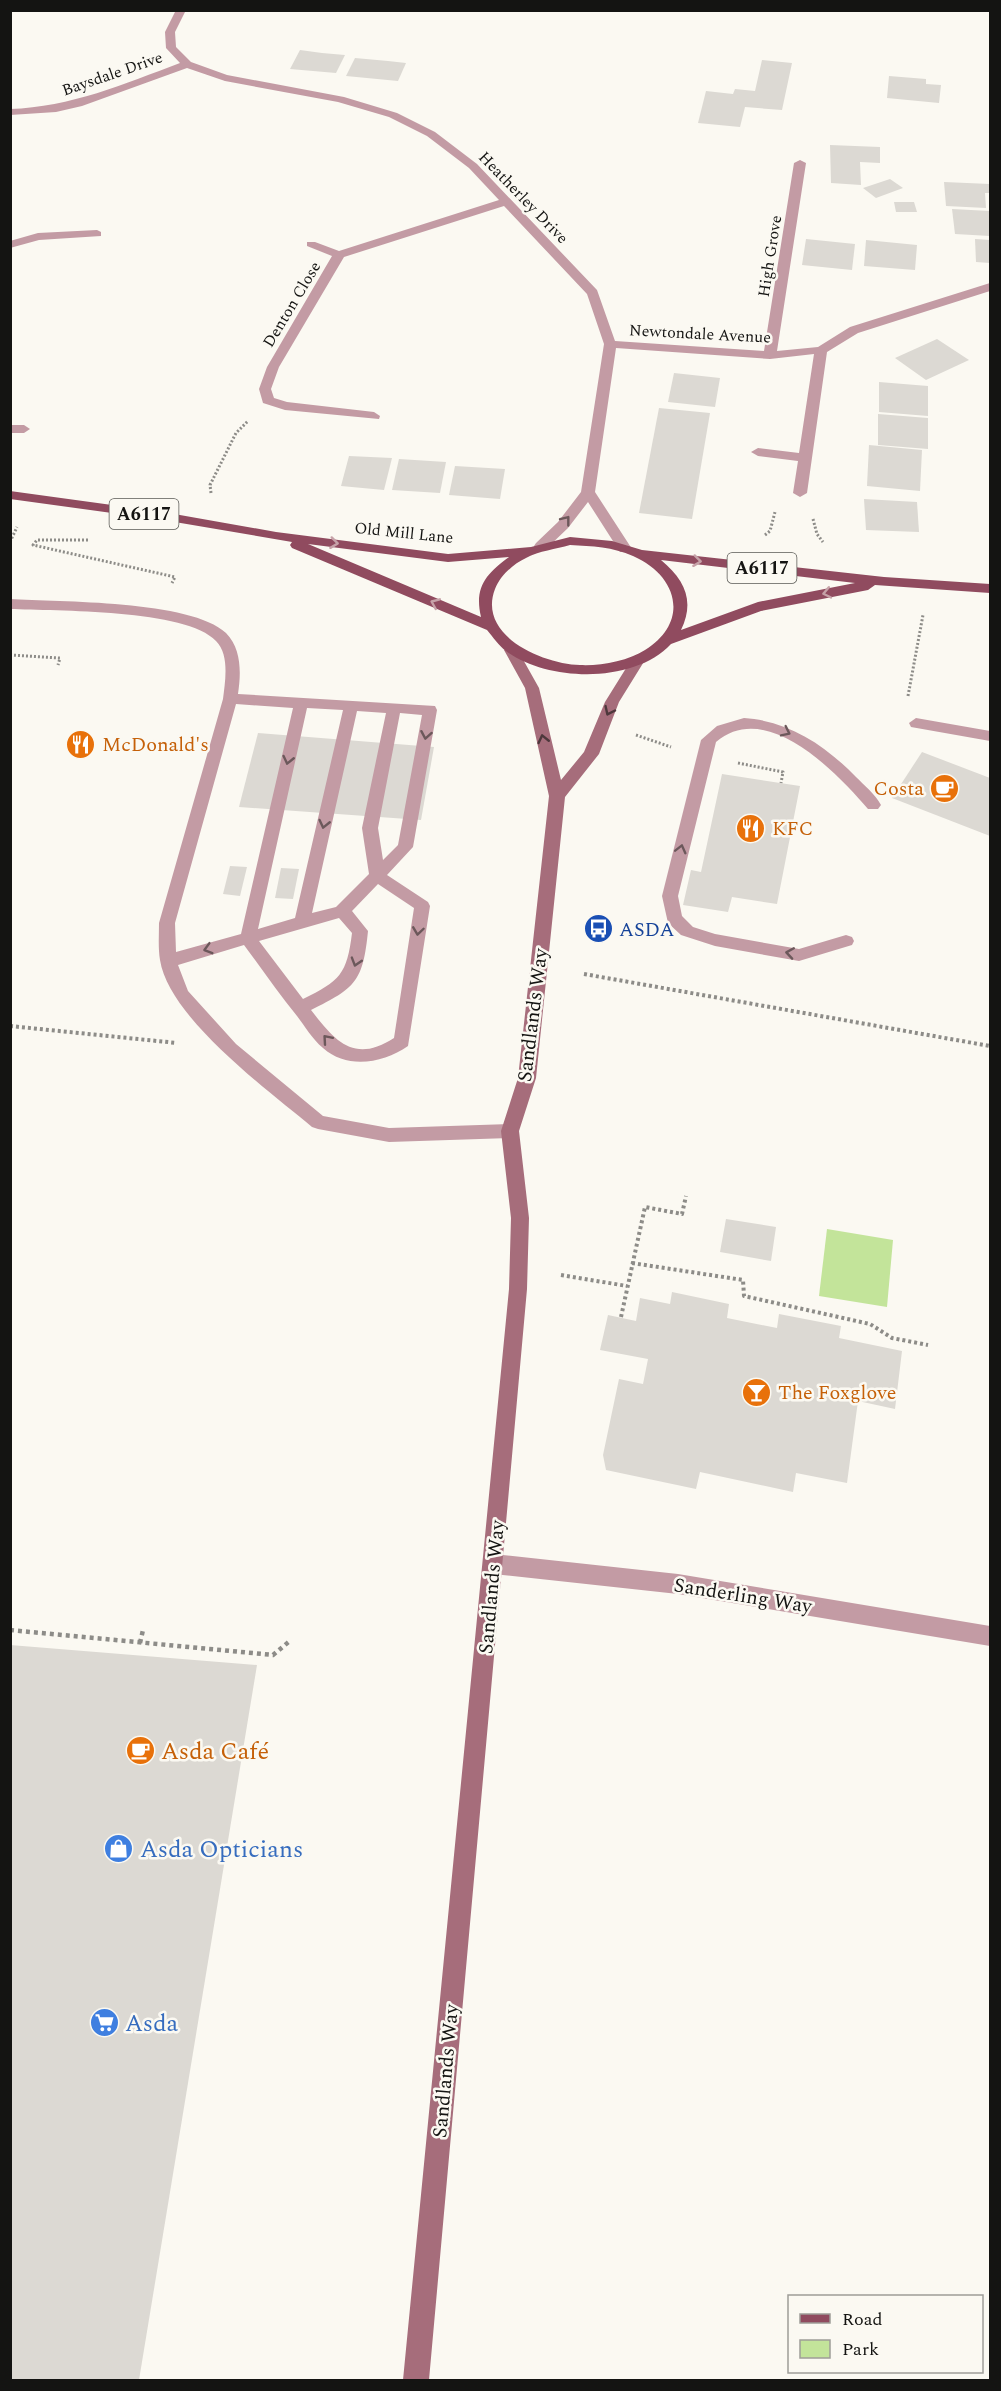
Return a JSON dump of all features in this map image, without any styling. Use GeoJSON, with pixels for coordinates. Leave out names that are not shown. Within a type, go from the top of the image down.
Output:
{"type":"FeatureCollection","features":[{"type":"Feature","properties":{"kind":"main road","name":"Old Mill Lane"},"geometry":{"type":"LineString","coordinates":[[10,495],[163,516],[276,536],[448,558],[534,549],[570,541],[593,541],[639,553],[884,582],[952,585],[990,590]]}},
{"type":"Feature","properties":{"kind":"main road","name":"Old Mill Lane"},"geometry":{"type":"LineString","coordinates":[[276,536],[489,626]]}},
{"type":"Feature","properties":{"kind":"main road","name":"Old Mill Lane"},"geometry":{"type":"LineString","coordinates":[[534,549],[508,562],[493,576],[485,592],[484,609],[489,626],[498,639],[511,650],[539,663],[572,670],[607,669],[638,660],[667,640],[758,608],[884,582]]}},
{"type":"Feature","properties":{"kind":"main road","name":"Old Mill Lane"},"geometry":{"type":"LineString","coordinates":[[639,553],[665,571],[677,588],[681,606],[678,624],[667,640]]}},
{"type":"Feature","properties":{"kind":"street"},"geometry":{"type":"LineString","coordinates":[[182,10],[170,32],[171,48],[187,64]]}},
{"type":"Feature","properties":{"kind":"street","name":"Baysdale Drive"},"geometry":{"type":"LineString","coordinates":[[10,112],[35,113],[77,104],[187,64]]}},
{"type":"Feature","properties":{"kind":"street","name":"Heatherley Drive"},"geometry":{"type":"LineString","coordinates":[[187,64],[225,78],[340,99],[393,115],[431,134],[473,166],[593,292],[610,344],[588,492],[563,525],[534,549]]}},
{"type":"Feature","properties":{"kind":"street","name":"High Grove"},"geometry":{"type":"LineString","coordinates":[[770,355],[801,163]]}},
{"type":"Feature","properties":{"kind":"street","name":"Denton Close"},"geometry":{"type":"LineString","coordinates":[[268,400],[265,389],[273,367],[339,255],[507,201]]}},
{"type":"Feature","properties":{"kind":"street"},"geometry":{"type":"LineString","coordinates":[[10,245],[38,237],[97,234]]}},
{"type":"Feature","properties":{"kind":"street"},"geometry":{"type":"LineString","coordinates":[[311,244],[339,255]]}},
{"type":"Feature","properties":{"kind":"street","name":"Newtondale Avenue"},"geometry":{"type":"LineString","coordinates":[[610,344],[770,355],[821,350],[854,330],[990,287]]}},
{"type":"Feature","properties":{"kind":"street"},"geometry":{"type":"LineString","coordinates":[[799,496],[821,350]]}},
{"type":"Feature","properties":{"kind":"street"},"geometry":{"type":"LineString","coordinates":[[268,400],[285,406],[374,416]]}},
{"type":"Feature","properties":{"kind":"street"},"geometry":{"type":"LineString","coordinates":[[758,452],[805,458]]}},
{"type":"Feature","properties":{"kind":"street"},"geometry":{"type":"LineString","coordinates":[[588,492],[625,549]]}},
{"type":"Feature","properties":{"kind":"street"},"geometry":{"type":"LineString","coordinates":[[10,604],[153,614],[199,623],[220,636],[230,654],[233,675],[230,699],[167,923],[168,961],[181,994],[230,1049],[318,1122],[390,1135],[510,1131]]}},
{"type":"Feature","properties":{"kind":"street"},"geometry":{"type":"LineString","coordinates":[[511,650],[532,688],[557,796]]}},
{"type":"Feature","properties":{"kind":"street"},"geometry":{"type":"LineString","coordinates":[[557,796],[591,754],[612,702],[638,660]]}},
{"type":"Feature","properties":{"kind":"street"},"geometry":{"type":"LineString","coordinates":[[168,961],[342,911],[405,847],[430,710],[230,699]]}},
{"type":"Feature","properties":{"kind":"street"},"geometry":{"type":"LineString","coordinates":[[301,703],[248,938],[300,1008],[334,1048],[351,1054],[369,1056],[388,1051],[402,1041],[422,906],[377,876],[370,828],[394,708]]}},
{"type":"Feature","properties":{"kind":"street"},"geometry":{"type":"LineString","coordinates":[[302,923],[351,706]]}},
{"type":"Feature","properties":{"kind":"street"},"geometry":{"type":"LineString","coordinates":[[916,723],[990,736]]}},
{"type":"Feature","properties":{"kind":"street"},"geometry":{"type":"LineString","coordinates":[[846,941],[800,955],[715,940],[687,931],[674,919],[670,896],[709,740],[725,728],[747,724],[777,728],[806,742],[851,778],[873,805]]}},
{"type":"Feature","properties":{"kind":"street","name":"Sandlands Way"},"geometry":{"type":"LineString","coordinates":[[416,2380],[518,1289],[520,1218],[510,1131],[527,1078],[557,796]]}},
{"type":"Feature","properties":{"kind":"street"},"geometry":{"type":"LineString","coordinates":[[300,1008],[345,986],[358,962],[360,931],[342,911]]}},
{"type":"Feature","properties":{"kind":"street","name":"Sanderling Way"},"geometry":{"type":"LineString","coordinates":[[493,1564],[678,1584],[990,1636]]}},
{"type":"Feature","properties":{"kind":"path"},"geometry":{"type":"LineString","coordinates":[[212,500],[210,485],[236,434],[268,400]]}},
{"type":"Feature","properties":{"kind":"path"},"geometry":{"type":"LineString","coordinates":[[763,537],[770,531],[778,498],[799,496],[808,500],[816,534],[827,546]]}},
{"type":"Feature","properties":{"kind":"path"},"geometry":{"type":"LineString","coordinates":[[95,540],[37,540],[33,545],[175,578],[172,584]]}},
{"type":"Feature","properties":{"kind":"path"},"geometry":{"type":"LineString","coordinates":[[10,655],[60,658],[58,665]]}},
{"type":"Feature","properties":{"kind":"path"},"geometry":{"type":"LineString","coordinates":[[629,733],[680,749]]}},
{"type":"Feature","properties":{"kind":"path"},"geometry":{"type":"LineString","coordinates":[[730,761],[783,772],[781,783]]}},
{"type":"Feature","properties":{"kind":"path"},"geometry":{"type":"LineString","coordinates":[[584,974],[990,1046]]}},
{"type":"Feature","properties":{"kind":"path"},"geometry":{"type":"LineString","coordinates":[[10,1026],[230,1049]]}},
{"type":"Feature","properties":{"kind":"path"},"geometry":{"type":"LineString","coordinates":[[621,1317],[645,1207],[682,1214],[686,1196]]}},
{"type":"Feature","properties":{"kind":"path"},"geometry":{"type":"LineString","coordinates":[[632,1263],[743,1280],[744,1296],[870,1324],[892,1338],[927,1345]]}},
{"type":"Feature","properties":{"kind":"path"},"geometry":{"type":"LineString","coordinates":[[561,1275],[627,1286]]}},
{"type":"Feature","properties":{"kind":"path"},"geometry":{"type":"LineString","coordinates":[[10,1630],[273,1655],[291,1640]]}},
{"type":"Feature","properties":{"kind":"path"},"geometry":{"type":"LineString","coordinates":[[140,1642],[143,1630]]}},
{"type":"Feature","properties":{"kind":"green space"},"geometry":{"type":"Polygon","coordinates":[[[827,1229],[893,1240],[887,1307],[819,1296],[827,1229]]]}},
{"type":"Feature","properties":{"kind":"building"},"geometry":{"type":"Polygon","coordinates":[[[300,50],[345,55],[336,73],[290,69],[300,50]]]}},
{"type":"Feature","properties":{"kind":"building"},"geometry":{"type":"Polygon","coordinates":[[[355,58],[406,63],[398,81],[346,76],[355,58]]]}},
{"type":"Feature","properties":{"kind":"building"},"geometry":{"type":"Polygon","coordinates":[[[762,60],[792,63],[782,110],[745,107],[740,127],[698,123],[706,91],[733,94],[735,89],[755,91],[762,60]]]}},
{"type":"Feature","properties":{"kind":"building"},"geometry":{"type":"Polygon","coordinates":[[[889,76],[926,79],[926,84],[941,85],[939,103],[887,98],[889,76]]]}},
{"type":"Feature","properties":{"kind":"building"},"geometry":{"type":"Polygon","coordinates":[[[830,145],[880,147],[880,163],[860,162],[861,185],[831,183],[830,145]]]}},
{"type":"Feature","properties":{"kind":"building"},"geometry":{"type":"Polygon","coordinates":[[[890,179],[903,188],[876,198],[863,188],[890,179]]]}},
{"type":"Feature","properties":{"kind":"building"},"geometry":{"type":"Polygon","coordinates":[[[944,182],[990,184],[990,193],[985,193],[986,208],[946,206],[944,182]]]}},
{"type":"Feature","properties":{"kind":"building"},"geometry":{"type":"Polygon","coordinates":[[[894,202],[914,202],[917,212],[896,212],[894,202]]]}},
{"type":"Feature","properties":{"kind":"building"},"geometry":{"type":"Polygon","coordinates":[[[952,209],[990,211],[990,236],[955,234],[952,209]]]}},
{"type":"Feature","properties":{"kind":"building"},"geometry":{"type":"Polygon","coordinates":[[[806,239],[855,244],[852,270],[802,265],[806,239]]]}},
{"type":"Feature","properties":{"kind":"building"},"geometry":{"type":"Polygon","coordinates":[[[975,239],[990,240],[990,263],[976,262],[975,239]]]}},
{"type":"Feature","properties":{"kind":"building"},"geometry":{"type":"Polygon","coordinates":[[[866,240],[917,245],[915,270],[864,266],[866,240]]]}},
{"type":"Feature","properties":{"kind":"building"},"geometry":{"type":"Polygon","coordinates":[[[937,339],[969,360],[926,380],[895,358],[937,339]]]}},
{"type":"Feature","properties":{"kind":"building"},"geometry":{"type":"Polygon","coordinates":[[[674,373],[720,378],[715,407],[668,402],[674,373]]]}},
{"type":"Feature","properties":{"kind":"building"},"geometry":{"type":"Polygon","coordinates":[[[879,382],[928,386],[928,416],[879,412],[879,382]]]}},
{"type":"Feature","properties":{"kind":"building"},"geometry":{"type":"Polygon","coordinates":[[[659,408],[710,413],[692,519],[639,513],[659,408]]]}},
{"type":"Feature","properties":{"kind":"building"},"geometry":{"type":"Polygon","coordinates":[[[878,414],[928,418],[928,449],[878,445],[878,414]]]}},
{"type":"Feature","properties":{"kind":"building"},"geometry":{"type":"Polygon","coordinates":[[[869,445],[922,450],[920,491],[867,486],[869,445]]]}},
{"type":"Feature","properties":{"kind":"building"},"geometry":{"type":"Polygon","coordinates":[[[349,456],[392,458],[384,490],[341,486],[349,456]]]}},
{"type":"Feature","properties":{"kind":"building"},"geometry":{"type":"Polygon","coordinates":[[[399,459],[446,462],[440,493],[392,490],[399,459]]]}},
{"type":"Feature","properties":{"kind":"building"},"geometry":{"type":"Polygon","coordinates":[[[455,466],[505,469],[500,499],[449,495],[455,466]]]}},
{"type":"Feature","properties":{"kind":"building"},"geometry":{"type":"Polygon","coordinates":[[[864,499],[917,502],[919,532],[866,530],[864,499]]]}},
{"type":"Feature","properties":{"kind":"building"},"geometry":{"type":"Polygon","coordinates":[[[258,733],[434,747],[421,820],[239,807],[258,733]]]}},
{"type":"Feature","properties":{"kind":"building","name":"Costa"},"geometry":{"type":"Polygon","coordinates":[[[922,752],[990,778],[990,836],[892,798],[922,752]]]}},
{"type":"Feature","properties":{"kind":"building","name":"KFC"},"geometry":{"type":"Polygon","coordinates":[[[722,774],[800,786],[777,904],[732,897],[728,912],[683,905],[691,870],[701,872],[722,774]]]}},
{"type":"Feature","properties":{"kind":"building"},"geometry":{"type":"Polygon","coordinates":[[[230,866],[247,867],[240,896],[223,894],[230,866]]]}},
{"type":"Feature","properties":{"kind":"building"},"geometry":{"type":"Polygon","coordinates":[[[281,868],[299,869],[293,899],[275,898],[281,868]]]}},
{"type":"Feature","properties":{"kind":"building"},"geometry":{"type":"Polygon","coordinates":[[[726,1219],[776,1227],[771,1261],[720,1252],[726,1219]]]}},
{"type":"Feature","properties":{"kind":"building","name":"The Foxglove"},"geometry":{"type":"Polygon","coordinates":[[[672,1292],[729,1304],[727,1318],[777,1328],[779,1314],[841,1326],[839,1338],[902,1351],[895,1409],[858,1401],[847,1483],[796,1473],[793,1492],[700,1472],[696,1489],[606,1470],[603,1455],[619,1379],[643,1384],[648,1359],[600,1350],[608,1315],[636,1321],[640,1298],[670,1304],[672,1292]]]}},
{"type":"Feature","properties":{"kind":"building","name":"Asda"},"geometry":{"type":"Polygon","coordinates":[[[10,1645],[257,1665],[139,2380],[10,2380],[10,1645]]]}},
{"type":"Feature","properties":{"kind":"place","name":"McDonald's"},"geometry":{"type":"Point","coordinates":[81,744]}},
{"type":"Feature","properties":{"kind":"place","name":"Costa"},"geometry":{"type":"Point","coordinates":[945,788]}},
{"type":"Feature","properties":{"kind":"place","name":"KFC"},"geometry":{"type":"Point","coordinates":[751,828]}},
{"type":"Feature","properties":{"kind":"place","name":"ASDA"},"geometry":{"type":"Point","coordinates":[598,929]}},
{"type":"Feature","properties":{"kind":"place","name":"The Foxglove"},"geometry":{"type":"Point","coordinates":[757,1392]}},
{"type":"Feature","properties":{"kind":"place","name":"Asda Café"},"geometry":{"type":"Point","coordinates":[140,1751]}},
{"type":"Feature","properties":{"kind":"place","name":"Asda Opticians"},"geometry":{"type":"Point","coordinates":[119,1849]}},
{"type":"Feature","properties":{"kind":"place","name":"Asda"},"geometry":{"type":"Point","coordinates":[104,2023]}}]}
